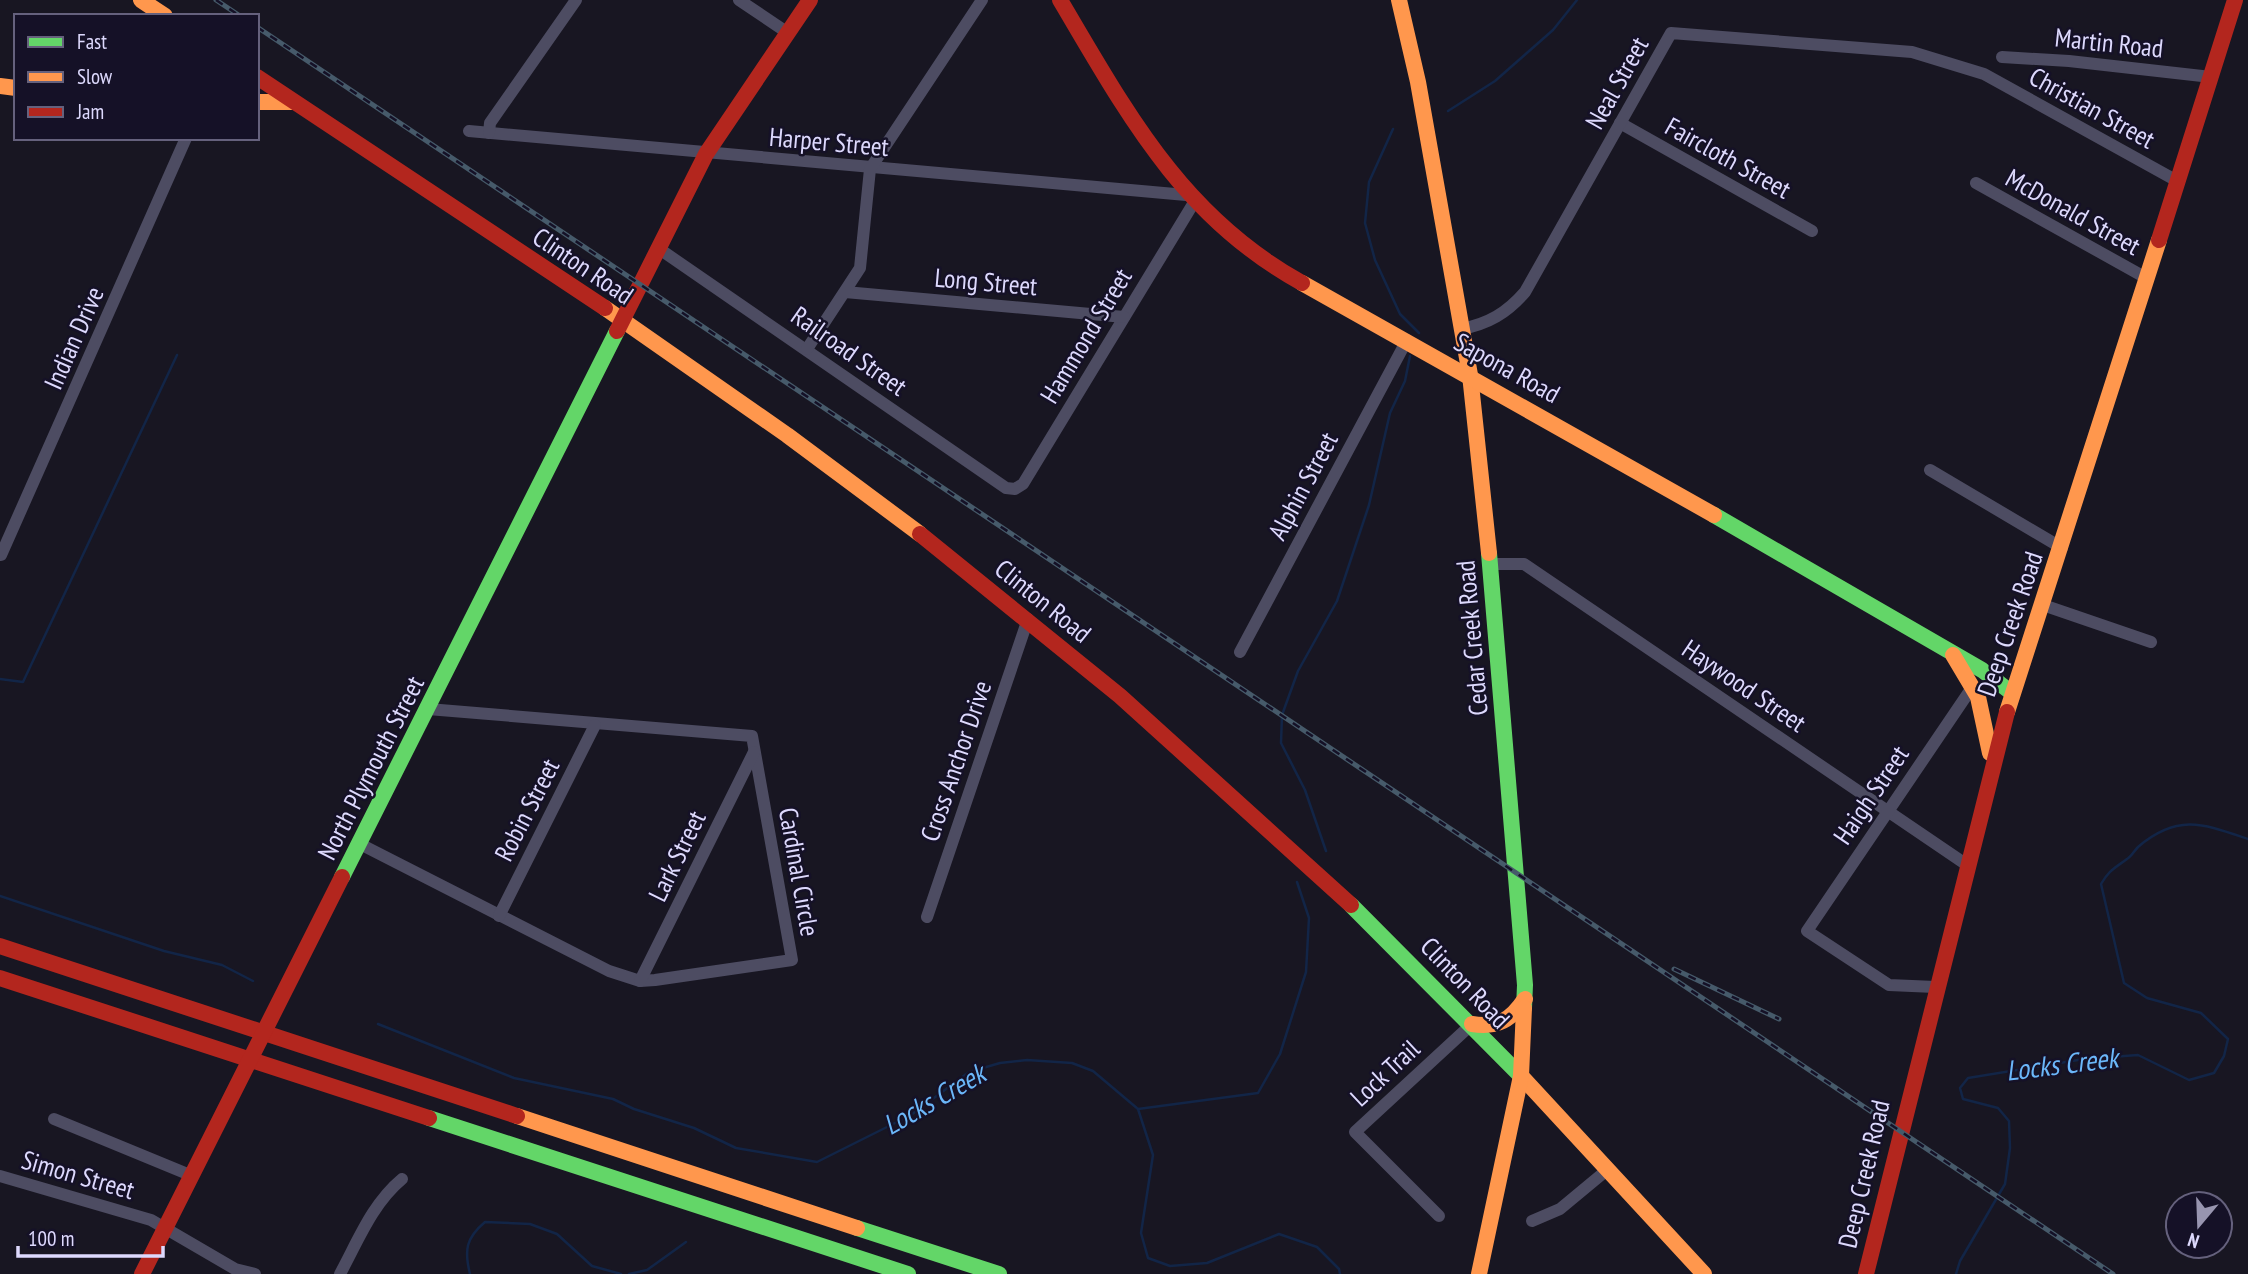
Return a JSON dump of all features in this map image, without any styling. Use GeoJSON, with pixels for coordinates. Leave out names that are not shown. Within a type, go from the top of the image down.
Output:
{"type":"FeatureCollection","features":[{"type":"Feature","properties":{"kind":"main road"},"geometry":{"type":"LineString","coordinates":[[141,0],[161,14]]}},
{"type":"Feature","properties":{"kind":"main road","name":"North Plymouth Street"},"geometry":{"type":"LineString","coordinates":[[142,1274],[706,154],[810,0]]}},
{"type":"Feature","properties":{"kind":"main road","name":"Sapona Road"},"geometry":{"type":"LineString","coordinates":[[1060,0],[1152,151],[1189,200],[1219,229],[1267,264],[1470,375],[1982,670],[2012,693]]}},
{"type":"Feature","properties":{"kind":"main road","name":"Cedar Creek Road"},"geometry":{"type":"LineString","coordinates":[[1399,0],[1418,82],[1470,375],[1490,564],[1525,999],[1521,1076],[1479,1274]]}},
{"type":"Feature","properties":{"kind":"main road","name":"Deep Creek Road"},"geometry":{"type":"LineString","coordinates":[[1866,1274],[1934,987],[1991,765],[2235,0]]}},
{"type":"Feature","properties":{"kind":"main road","name":"Clinton Road"},"geometry":{"type":"LineString","coordinates":[[259,78],[621,320],[860,489],[1028,620],[1260,817],[1409,959],[1704,1274]]}},
{"type":"Feature","properties":{"kind":"main road"},"geometry":{"type":"LineString","coordinates":[[259,102],[292,102]]}},
{"type":"Feature","properties":{"kind":"main road"},"geometry":{"type":"LineString","coordinates":[[1952,653],[1973,686],[1984,712],[1991,765]]}},
{"type":"Feature","properties":{"kind":"main road"},"geometry":{"type":"LineString","coordinates":[[0,946],[999,1274]]}},
{"type":"Feature","properties":{"kind":"main road"},"geometry":{"type":"LineString","coordinates":[[0,978],[908,1274]]}},
{"type":"Feature","properties":{"kind":"main road"},"geometry":{"type":"LineString","coordinates":[[1472,1024],[1491,1028],[1504,1024],[1525,999]]}},
{"type":"Feature","properties":{"kind":"street"},"geometry":{"type":"LineString","coordinates":[[489,133],[490,123],[576,0]]}},
{"type":"Feature","properties":{"kind":"street"},"geometry":{"type":"LineString","coordinates":[[739,0],[788,33]]}},
{"type":"Feature","properties":{"kind":"street"},"geometry":{"type":"LineString","coordinates":[[807,349],[860,268],[870,169],[982,0]]}},
{"type":"Feature","properties":{"kind":"street","name":"Neal Street"},"geometry":{"type":"LineString","coordinates":[[1461,329],[1480,326],[1501,315],[1525,292],[1671,33],[1912,52],[1984,74]]}},
{"type":"Feature","properties":{"kind":"street","name":"Martin Road"},"geometry":{"type":"LineString","coordinates":[[2002,57],[2069,61],[2211,77]]}},
{"type":"Feature","properties":{"kind":"street","name":"Christian Street"},"geometry":{"type":"LineString","coordinates":[[1984,74],[2179,182]]}},
{"type":"Feature","properties":{"kind":"street","name":"Faircloth Street"},"geometry":{"type":"LineString","coordinates":[[1620,123],[1812,231]]}},
{"type":"Feature","properties":{"kind":"street","name":"Harper Street"},"geometry":{"type":"LineString","coordinates":[[469,131],[1189,200]]}},
{"type":"Feature","properties":{"kind":"street","name":"Indian Drive"},"geometry":{"type":"LineString","coordinates":[[1,555],[185,140]]}},
{"type":"Feature","properties":{"kind":"street","name":"McDonald Street"},"geometry":{"type":"LineString","coordinates":[[1976,183],[2148,279]]}},
{"type":"Feature","properties":{"kind":"street","name":"Hammond Street"},"geometry":{"type":"LineString","coordinates":[[1015,489],[1023,484],[1124,317],[1189,200]]}},
{"type":"Feature","properties":{"kind":"street","name":"Railroad Street"},"geometry":{"type":"LineString","coordinates":[[658,248],[1006,488],[1015,489]]}},
{"type":"Feature","properties":{"kind":"street","name":"Long Street"},"geometry":{"type":"LineString","coordinates":[[845,292],[1124,317]]}},
{"type":"Feature","properties":{"kind":"street","name":"Alphin Street"},"geometry":{"type":"LineString","coordinates":[[1240,652],[1407,340]]}},
{"type":"Feature","properties":{"kind":"street"},"geometry":{"type":"LineString","coordinates":[[1930,470],[2062,548]]}},
{"type":"Feature","properties":{"kind":"street","name":"Haywood Street"},"geometry":{"type":"LineString","coordinates":[[1490,564],[1524,564],[1886,812],[1967,864]]}},
{"type":"Feature","properties":{"kind":"street"},"geometry":{"type":"LineString","coordinates":[[2043,605],[2151,642]]}},
{"type":"Feature","properties":{"kind":"street","name":"Cross Anchor Drive"},"geometry":{"type":"LineString","coordinates":[[927,917],[1028,620]]}},
{"type":"Feature","properties":{"kind":"street","name":"Haigh Street"},"geometry":{"type":"LineString","coordinates":[[1934,987],[1889,985],[1807,931],[1973,686]]}},
{"type":"Feature","properties":{"kind":"street"},"geometry":{"type":"LineString","coordinates":[[428,709],[752,736],[754,751]]}},
{"type":"Feature","properties":{"kind":"street","name":"Robin Street"},"geometry":{"type":"LineString","coordinates":[[499,916],[595,725]]}},
{"type":"Feature","properties":{"kind":"street","name":"Cardinal Circle"},"geometry":{"type":"LineString","coordinates":[[360,844],[609,971],[640,981],[792,960],[754,751]]}},
{"type":"Feature","properties":{"kind":"street","name":"Lark Street"},"geometry":{"type":"LineString","coordinates":[[640,981],[754,751]]}},
{"type":"Feature","properties":{"kind":"street","name":"Lock Trail"},"geometry":{"type":"LineString","coordinates":[[1439,1216],[1355,1132],[1472,1024]]}},
{"type":"Feature","properties":{"kind":"street"},"geometry":{"type":"LineString","coordinates":[[54,1119],[190,1175]]}},
{"type":"Feature","properties":{"kind":"street"},"geometry":{"type":"LineString","coordinates":[[1532,1221],[1560,1209],[1607,1170]]}},
{"type":"Feature","properties":{"kind":"street","name":"Simon Street"},"geometry":{"type":"LineString","coordinates":[[0,1176],[150,1220],[235,1269],[255,1274]]}},
{"type":"Feature","properties":{"kind":"street"},"geometry":{"type":"LineString","coordinates":[[340,1274],[374,1209],[386,1192],[402,1179]]}},
{"type":"Feature","properties":{"kind":"waterway"},"geometry":{"type":"LineString","coordinates":[[1448,111],[1495,81],[1553,30],[1577,0]]}},
{"type":"Feature","properties":{"kind":"waterway"},"geometry":{"type":"LineString","coordinates":[[1393,129],[1369,182],[1365,223],[1375,260],[1400,314],[1419,333]]}},
{"type":"Feature","properties":{"kind":"waterway"},"geometry":{"type":"LineString","coordinates":[[0,679],[23,682],[177,355]]}},
{"type":"Feature","properties":{"kind":"waterway"},"geometry":{"type":"LineString","coordinates":[[1326,851],[1305,790],[1281,743],[1282,715],[1298,671],[1337,601],[1369,505],[1390,413],[1405,381],[1410,356]]}},
{"type":"Feature","properties":{"kind":"waterway","name":"Locks Creek"},"geometry":{"type":"LineString","coordinates":[[1956,1274],[1960,1261],[2005,1184],[2010,1148],[2009,1121],[1998,1108],[1963,1099],[1960,1088],[1968,1078],[2084,1059],[2138,1055],[2189,1080],[2214,1073],[2224,1056],[2228,1039],[2201,1013],[2147,998],[2124,983],[2101,884],[2110,872],[2129,858],[2138,847],[2166,829],[2204,826],[2248,839]]}},
{"type":"Feature","properties":{"kind":"waterway"},"geometry":{"type":"LineString","coordinates":[[1138,1109],[1258,1093],[1280,1054],[1306,972],[1309,918],[1297,882]]}},
{"type":"Feature","properties":{"kind":"waterway"},"geometry":{"type":"LineString","coordinates":[[0,896],[164,951],[222,965],[253,981]]}},
{"type":"Feature","properties":{"kind":"waterway","name":"Locks Creek"},"geometry":{"type":"LineString","coordinates":[[378,1024],[514,1078],[613,1099],[634,1109],[694,1128],[736,1148],[817,1162],[911,1115],[969,1072],[1000,1063],[1027,1060],[1072,1063],[1093,1071],[1138,1109],[1153,1155],[1141,1233],[1148,1258],[1170,1266],[1207,1263],[1279,1234],[1317,1247],[1339,1269],[1340,1274]]}},
{"type":"Feature","properties":{"kind":"waterway","name":"Locks Creek"},"geometry":{"type":"LineString","coordinates":[[470,1274],[468,1245],[485,1222],[530,1224],[557,1234],[592,1266],[621,1274]]}},
{"type":"Feature","properties":{"kind":"waterway","name":"Locks Creek"},"geometry":{"type":"LineString","coordinates":[[629,1274],[647,1270],[686,1242]]}},
{"type":"Feature","properties":{"kind":"railway"},"geometry":{"type":"LineString","coordinates":[[216,0],[237,14]]}},
{"type":"Feature","properties":{"kind":"railway"},"geometry":{"type":"LineString","coordinates":[[259,28],[2113,1274]]}},
{"type":"Feature","properties":{"kind":"railway"},"geometry":{"type":"LineString","coordinates":[[1674,969],[1779,1019]]}},
{"type":"Feature","properties":{"kind":"traffic: fast"},"geometry":{"type":"LineString","coordinates":[[342,877],[617,331]]}},
{"type":"Feature","properties":{"kind":"traffic: fast"},"geometry":{"type":"LineString","coordinates":[[1714,515],[1982,670],[2012,693]]}},
{"type":"Feature","properties":{"kind":"traffic: fast"},"geometry":{"type":"LineString","coordinates":[[1489,553],[1525,985],[1524,1008]]}},
{"type":"Feature","properties":{"kind":"traffic: fast"},"geometry":{"type":"LineString","coordinates":[[1351,905],[1521,1076]]}},
{"type":"Feature","properties":{"kind":"traffic: fast"},"geometry":{"type":"LineString","coordinates":[[429,1118],[908,1274]]}},
{"type":"Feature","properties":{"kind":"traffic: fast"},"geometry":{"type":"LineString","coordinates":[[857,1228],[999,1274]]}},
{"type":"Feature","properties":{"kind":"traffic: slow"},"geometry":{"type":"LineString","coordinates":[[141,0],[162,14]]}},
{"type":"Feature","properties":{"kind":"traffic: slow"},"geometry":{"type":"LineString","coordinates":[[1399,0],[1418,82],[1470,375],[1489,553]]}},
{"type":"Feature","properties":{"kind":"traffic: slow"},"geometry":{"type":"LineString","coordinates":[[0,86],[14,88]]}},
{"type":"Feature","properties":{"kind":"traffic: slow"},"geometry":{"type":"LineString","coordinates":[[259,102],[292,102]]}},
{"type":"Feature","properties":{"kind":"traffic: slow"},"geometry":{"type":"LineString","coordinates":[[2007,712],[2159,240]]}},
{"type":"Feature","properties":{"kind":"traffic: slow"},"geometry":{"type":"LineString","coordinates":[[1302,283],[1714,515]]}},
{"type":"Feature","properties":{"kind":"traffic: slow"},"geometry":{"type":"LineString","coordinates":[[605,308],[787,435],[920,534]]}},
{"type":"Feature","properties":{"kind":"traffic: slow"},"geometry":{"type":"LineString","coordinates":[[1953,655],[1978,697],[1990,753]]}},
{"type":"Feature","properties":{"kind":"traffic: slow"},"geometry":{"type":"LineString","coordinates":[[1472,1024],[1489,1025],[1503,1021],[1525,999]]}},
{"type":"Feature","properties":{"kind":"traffic: slow"},"geometry":{"type":"LineString","coordinates":[[1479,1274],[1521,1076],[1524,1008]]}},
{"type":"Feature","properties":{"kind":"traffic: slow"},"geometry":{"type":"LineString","coordinates":[[1521,1076],[1704,1274]]}},
{"type":"Feature","properties":{"kind":"traffic: slow"},"geometry":{"type":"LineString","coordinates":[[517,1116],[857,1228]]}},
{"type":"Feature","properties":{"kind":"traffic: jam"},"geometry":{"type":"LineString","coordinates":[[617,331],[706,154],[810,0]]}},
{"type":"Feature","properties":{"kind":"traffic: jam"},"geometry":{"type":"LineString","coordinates":[[1060,0],[1134,122],[1190,194],[1223,227],[1260,257],[1302,283]]}},
{"type":"Feature","properties":{"kind":"traffic: jam"},"geometry":{"type":"LineString","coordinates":[[2159,240],[2235,0]]}},
{"type":"Feature","properties":{"kind":"traffic: jam"},"geometry":{"type":"LineString","coordinates":[[259,78],[605,308]]}},
{"type":"Feature","properties":{"kind":"traffic: jam"},"geometry":{"type":"LineString","coordinates":[[920,534],[1120,696],[1351,905]]}},
{"type":"Feature","properties":{"kind":"traffic: jam"},"geometry":{"type":"LineString","coordinates":[[1866,1274],[2007,712]]}},
{"type":"Feature","properties":{"kind":"traffic: jam"},"geometry":{"type":"LineString","coordinates":[[142,1274],[342,877]]}},
{"type":"Feature","properties":{"kind":"traffic: jam"},"geometry":{"type":"LineString","coordinates":[[0,946],[517,1116]]}},
{"type":"Feature","properties":{"kind":"traffic: jam"},"geometry":{"type":"LineString","coordinates":[[0,978],[429,1118]]}}]}
